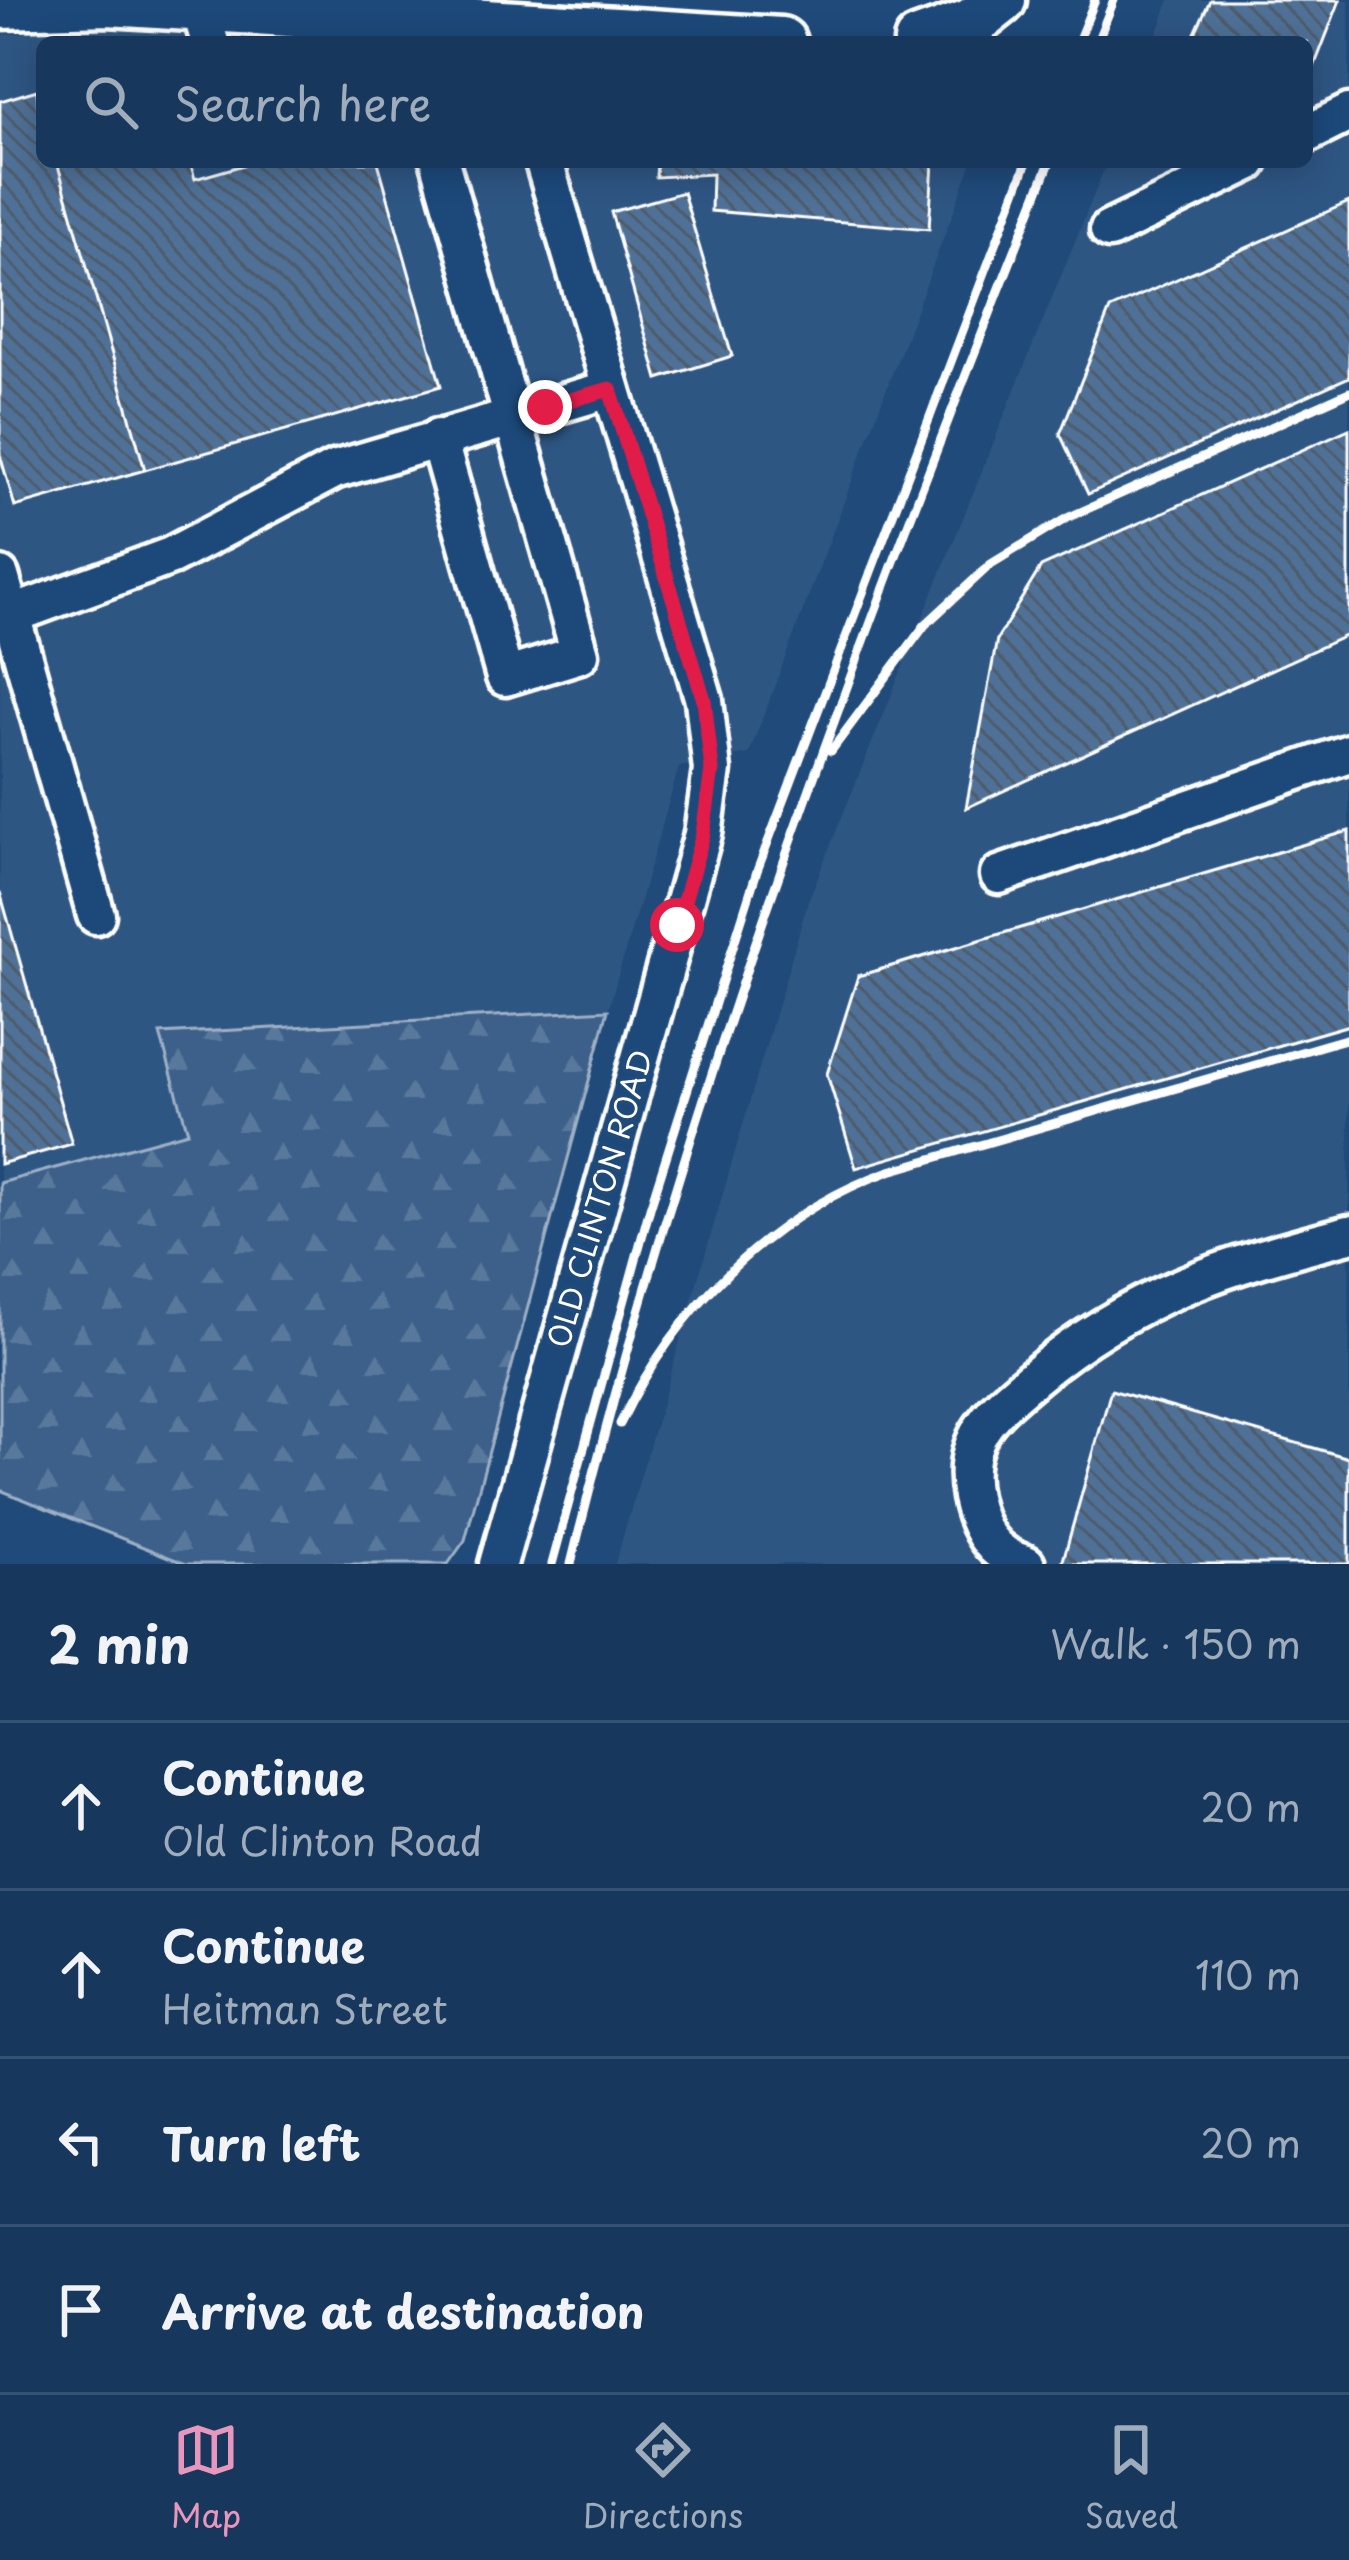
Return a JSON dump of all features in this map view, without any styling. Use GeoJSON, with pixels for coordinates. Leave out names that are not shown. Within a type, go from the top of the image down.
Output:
{"type":"FeatureCollection","features":[{"type":"Feature","properties":{"kind":"main road"},"geometry":{"type":"LineString","coordinates":[[936,36],[972,23],[1001,0]]}},
{"type":"Feature","properties":{"kind":"main road"},"geometry":{"type":"LineString","coordinates":[[0,4],[205,24],[550,36]]}},
{"type":"Feature","properties":{"kind":"lane"},"geometry":{"type":"LineString","coordinates":[[1313,131],[1349,113]]}},
{"type":"Feature","properties":{"kind":"lane"},"geometry":{"type":"LineString","coordinates":[[438,438],[505,677],[580,654],[442,168]]}},
{"type":"Feature","properties":{"kind":"lane","name":"OLD CLINTON ROAD"},"geometry":{"type":"LineString","coordinates":[[498,1564],[703,834],[712,770],[704,700],[546,168]]}},
{"type":"Feature","properties":{"kind":"lane"},"geometry":{"type":"LineString","coordinates":[[1109,230],[1237,168]]}},
{"type":"Feature","properties":{"kind":"lane"},"geometry":{"type":"LineString","coordinates":[[11,615],[170,556],[334,470],[610,389]]}},
{"type":"Feature","properties":{"kind":"lane"},"geometry":{"type":"LineString","coordinates":[[0,576],[96,915]]}},
{"type":"Feature","properties":{"kind":"lane"},"geometry":{"type":"LineString","coordinates":[[999,875],[1349,753]]}},
{"type":"Feature","properties":{"kind":"lane"},"geometry":{"type":"LineString","coordinates":[[1026,1564],[993,1547],[971,1497],[972,1438],[988,1414],[1104,1323],[1170,1288],[1349,1234]]}},
{"type":"Feature","properties":{"kind":"shaded area"},"geometry":{"type":"Polygon","coordinates":[[[1170,0],[1349,0],[1349,1564],[615,1564],[808,901],[1105,168],[1313,168],[1313,36],[1156,36],[1170,0]]]}},
{"type":"Feature","properties":{"kind":"shaded area"},"geometry":{"type":"Polygon","coordinates":[[[166,21],[377,36],[36,36],[36,168],[970,168],[749,754],[679,767],[608,1010],[161,1034],[189,1132],[0,1183],[0,35],[166,21]]]}},
{"type":"Feature","properties":{"kind":"green space"},"geometry":{"type":"Polygon","coordinates":[[[608,1010],[465,1540],[448,1564],[186,1564],[0,1490],[0,1183],[188,1132],[160,1034],[608,1010]]]}},
{"type":"Feature","properties":{"kind":"building"},"geometry":{"type":"Polygon","coordinates":[[[1210,0],[1340,0],[1313,70],[1313,36],[1194,36],[1210,0]]]}},
{"type":"Feature","properties":{"kind":"building"},"geometry":{"type":"Polygon","coordinates":[[[36,90],[36,168],[59,168],[145,470],[15,507],[0,455],[0,101],[36,90]]]}},
{"type":"Feature","properties":{"kind":"building"},"geometry":{"type":"Polygon","coordinates":[[[59,168],[192,168],[195,179],[233,168],[380,168],[441,386],[145,470],[59,168]]]}},
{"type":"Feature","properties":{"kind":"building"},"geometry":{"type":"Polygon","coordinates":[[[657,168],[933,168],[929,229],[711,211],[712,174],[656,177],[657,168]]]}},
{"type":"Feature","properties":{"kind":"building"},"geometry":{"type":"Polygon","coordinates":[[[683,192],[732,356],[658,379],[611,212],[683,192]]]}},
{"type":"Feature","properties":{"kind":"building"},"geometry":{"type":"Polygon","coordinates":[[[1349,202],[1349,377],[1088,494],[1060,434],[1110,309],[1349,202]]]}},
{"type":"Feature","properties":{"kind":"building"},"geometry":{"type":"Polygon","coordinates":[[[1349,429],[1349,634],[966,808],[997,639],[1041,567],[1349,429]]]}},
{"type":"Feature","properties":{"kind":"building"},"geometry":{"type":"Polygon","coordinates":[[[1349,831],[1349,1025],[856,1168],[827,1074],[858,976],[1349,831]]]}},
{"type":"Feature","properties":{"kind":"building"},"geometry":{"type":"Polygon","coordinates":[[[0,892],[72,1144],[0,1164],[0,892]]]}},
{"type":"Feature","properties":{"kind":"building"},"geometry":{"type":"Polygon","coordinates":[[[1111,1390],[1349,1458],[1349,1564],[1062,1564],[1111,1390]]]}},
{"type":"Feature","properties":{"kind":"railway"},"geometry":{"type":"LineString","coordinates":[[1080,36],[1095,0]]}},
{"type":"Feature","properties":{"kind":"railway"},"geometry":{"type":"LineString","coordinates":[[1099,36],[1114,0]]}},
{"type":"Feature","properties":{"kind":"railway"},"geometry":{"type":"LineString","coordinates":[[552,1564],[650,1208],[757,871],[1025,168]]}},
{"type":"Feature","properties":{"kind":"railway"},"geometry":{"type":"LineString","coordinates":[[571,1564],[618,1385],[726,1030],[849,681],[1048,168]]}},
{"type":"Feature","properties":{"kind":"railway"},"geometry":{"type":"LineString","coordinates":[[831,751],[925,625],[991,564],[1067,518],[1349,392]]}},
{"type":"Feature","properties":{"kind":"railway"},"geometry":{"type":"LineString","coordinates":[[620,1424],[668,1342],[730,1271],[804,1213],[846,1190],[890,1171],[1349,1038]]}},
{"type":"Feature","properties":{"kind":"route"},"geometry":{"type":"LineString","coordinates":[[545,407],[610,389],[704,700],[712,770],[703,834],[677,925]]}}]}
